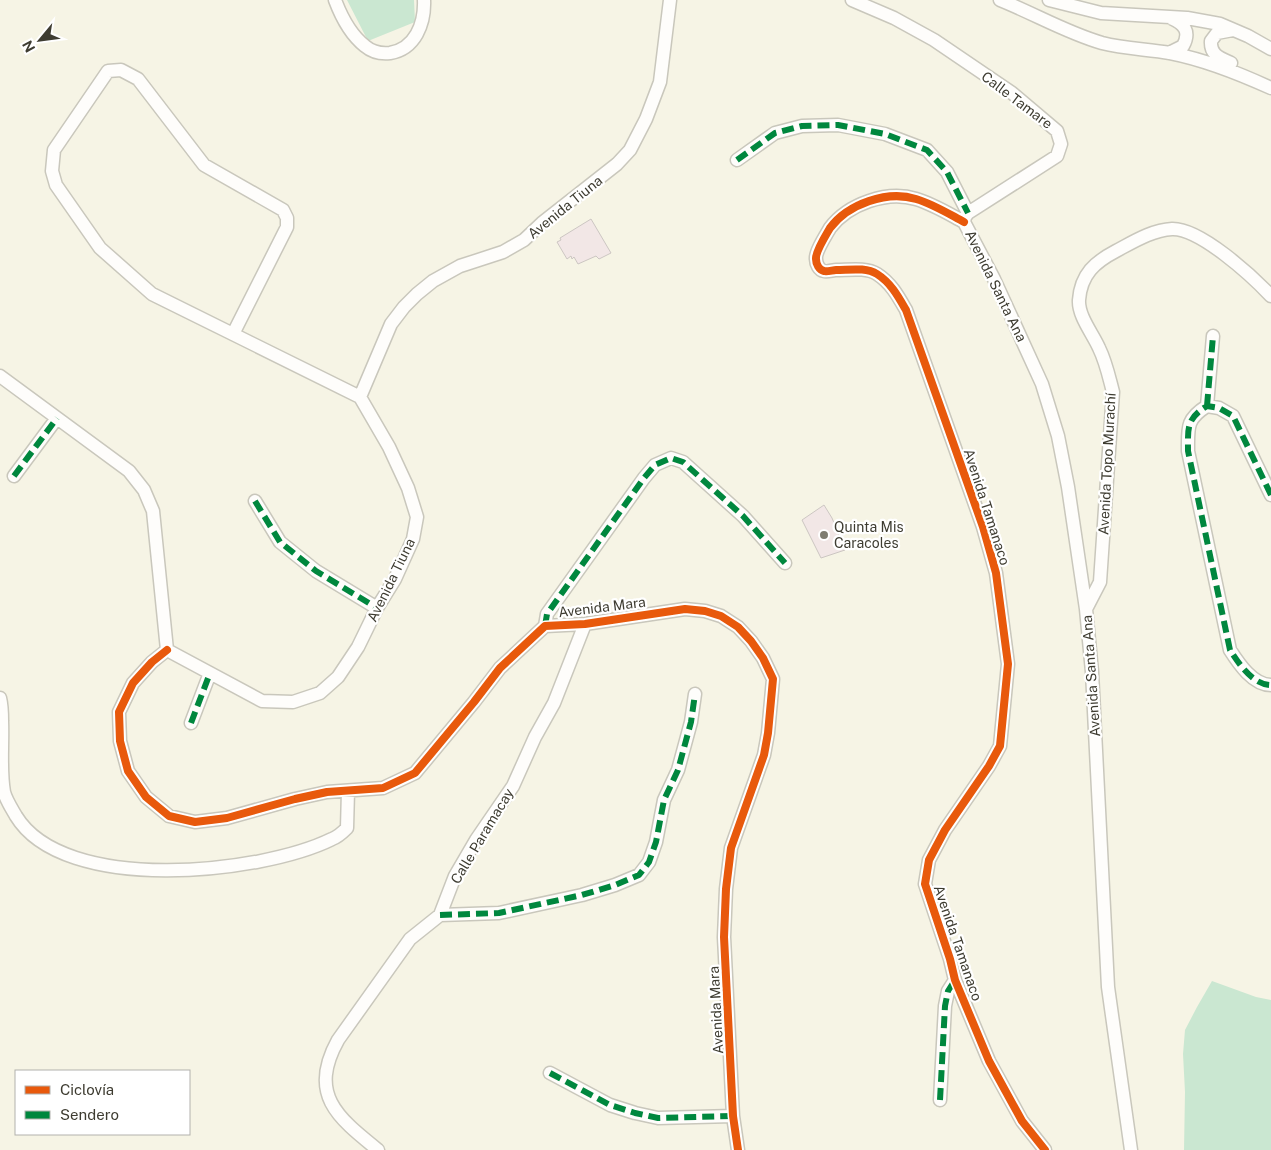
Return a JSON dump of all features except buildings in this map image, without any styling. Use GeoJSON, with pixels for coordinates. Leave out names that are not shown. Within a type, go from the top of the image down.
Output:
{"type":"FeatureCollection","features":[{"type":"Feature","properties":{"kind":"street"},"geometry":{"type":"LineString","coordinates":[[335,0],[352,33],[365,46],[381,54],[399,52],[409,45],[420,29],[424,14],[424,0]]}},
{"type":"Feature","properties":{"kind":"street","name":"Avenida Tiuna"},"geometry":{"type":"LineString","coordinates":[[167,650],[262,701],[293,702],[320,693],[338,678],[358,647],[377,608],[395,579],[413,539],[417,517],[408,488],[389,447],[360,397],[391,324],[417,294],[433,281],[460,266],[503,252],[524,240],[542,223],[617,164],[630,150],[646,119],[660,82],[670,0]]}},
{"type":"Feature","properties":{"kind":"street","name":"Calle Tamare"},"geometry":{"type":"LineString","coordinates":[[852,0],[894,18],[934,40],[1012,93],[1057,131],[1061,144],[1057,156],[966,218]]}},
{"type":"Feature","properties":{"kind":"street"},"geometry":{"type":"LineString","coordinates":[[1000,0],[1080,36],[1125,48],[1169,53],[1227,68],[1271,88]]}},
{"type":"Feature","properties":{"kind":"street"},"geometry":{"type":"LineString","coordinates":[[1049,0],[1101,13],[1203,20],[1220,24],[1271,49]]}},
{"type":"Feature","properties":{"kind":"street"},"geometry":{"type":"LineString","coordinates":[[1167,17],[1182,23],[1185,27],[1186,35],[1183,46],[1169,53]]}},
{"type":"Feature","properties":{"kind":"street"},"geometry":{"type":"LineString","coordinates":[[1233,30],[1217,33],[1211,41],[1211,50],[1221,59],[1254,76],[1271,88]]}},
{"type":"Feature","properties":{"kind":"street"},"geometry":{"type":"LineString","coordinates":[[234,334],[287,227],[287,218],[283,210],[204,164],[138,80],[121,70],[108,71],[54,150],[52,171],[56,185],[100,248],[152,294],[360,397]]}},
{"type":"Feature","properties":{"kind":"street","name":"Avenida Santa Ana"},"geometry":{"type":"LineString","coordinates":[[737,160],[775,133],[802,126],[838,125],[885,134],[926,150],[947,172],[1042,384],[1058,436],[1086,609],[1092,672],[1108,987],[1131,1150]]}},
{"type":"Feature","properties":{"kind":"street","name":"Avenida Tamanaco"},"geometry":{"type":"LineString","coordinates":[[966,218],[914,198],[895,197],[877,199],[860,204],[846,212],[825,235],[815,258],[818,266],[824,271],[860,269],[876,273],[892,287],[906,310],[983,526],[996,573],[1008,664],[1000,746],[989,766],[945,830],[929,860],[925,884],[955,980],[989,1061],[1022,1121],[1045,1150]]}},
{"type":"Feature","properties":{"kind":"street","name":"Avenida Topo Murachí"},"geometry":{"type":"LineString","coordinates":[[1086,609],[1100,582],[1113,392],[1100,349],[1084,318],[1079,302],[1082,284],[1091,268],[1103,258],[1136,241],[1158,231],[1174,229],[1205,240],[1255,279],[1271,296]]}},
{"type":"Feature","properties":{"kind":"street"},"geometry":{"type":"LineString","coordinates":[[1207,406],[1213,336]]}},
{"type":"Feature","properties":{"kind":"street"},"geometry":{"type":"LineString","coordinates":[[0,376],[129,471],[144,490],[153,511],[167,650]]}},
{"type":"Feature","properties":{"kind":"street"},"geometry":{"type":"LineString","coordinates":[[1271,495],[1232,416],[1219,408],[1207,406],[1194,414],[1188,429],[1188,451],[1230,650],[1240,665],[1252,676],[1267,686],[1271,685]]}},
{"type":"Feature","properties":{"kind":"street"},"geometry":{"type":"LineString","coordinates":[[14,476],[57,418]]}},
{"type":"Feature","properties":{"kind":"street"},"geometry":{"type":"LineString","coordinates":[[545,626],[547,614],[644,478],[655,465],[671,458],[683,462],[743,516],[785,563]]}},
{"type":"Feature","properties":{"kind":"street"},"geometry":{"type":"LineString","coordinates":[[255,501],[280,542],[316,571],[377,608]]}},
{"type":"Feature","properties":{"kind":"street","name":"Avenida Mara"},"geometry":{"type":"LineString","coordinates":[[167,650],[152,662],[133,683],[119,712],[120,741],[128,772],[146,798],[169,816],[195,822],[226,818],[327,792],[383,788],[415,773],[500,668],[545,626],[584,624],[685,609],[705,611],[721,616],[738,627],[763,658],[773,678],[764,755],[731,848],[726,889],[724,937],[734,1116],[738,1150]]}},
{"type":"Feature","properties":{"kind":"street","name":"Calle Paramacay"},"geometry":{"type":"LineString","coordinates":[[440,915],[455,876],[476,840],[513,786],[535,737],[554,703],[584,624]]}},
{"type":"Feature","properties":{"kind":"street"},"geometry":{"type":"LineString","coordinates":[[191,723],[210,673]]}},
{"type":"Feature","properties":{"kind":"street"},"geometry":{"type":"LineString","coordinates":[[378,1150],[355,1131],[335,1109],[328,1094],[325,1078],[326,1064],[338,1040],[410,939],[440,915],[499,913],[582,895],[639,875],[649,862],[656,842],[664,800],[678,770],[691,722],[695,694]]}},
{"type":"Feature","properties":{"kind":"street"},"geometry":{"type":"LineString","coordinates":[[0,698],[2,728],[1,765],[4,793],[16,817],[32,836],[74,858],[138,869],[203,869],[248,865],[295,853],[333,839],[348,828],[348,791]]}},
{"type":"Feature","properties":{"kind":"street","name":"Avenida Tamanaco"},"geometry":{"type":"LineString","coordinates":[[940,1100],[945,1006],[948,991],[955,980]]}},
{"type":"Feature","properties":{"kind":"street"},"geometry":{"type":"LineString","coordinates":[[550,1073],[610,1104],[635,1113],[658,1118],[734,1116]]}},
{"type":"Feature","properties":{"kind":"green space"},"geometry":{"type":"Polygon","coordinates":[[[347,0],[414,0],[415,22],[368,41],[347,0]]]}},
{"type":"Feature","properties":{"kind":"green space"},"geometry":{"type":"Polygon","coordinates":[[[1212,981],[1256,997],[1271,1000],[1271,1150],[1184,1150],[1185,1092],[1183,1054],[1185,1030],[1212,981]]]}},
{"type":"Feature","properties":{"kind":"marked path"},"geometry":{"type":"LineString","coordinates":[[737,160],[775,133],[802,126],[838,125],[885,134],[927,150],[947,172],[968,213]]}},
{"type":"Feature","properties":{"kind":"marked path"},"geometry":{"type":"LineString","coordinates":[[1207,406],[1213,336]]}},
{"type":"Feature","properties":{"kind":"marked path"},"geometry":{"type":"LineString","coordinates":[[1271,495],[1233,416],[1219,408],[1207,406],[1195,415],[1188,430],[1188,451],[1230,650],[1252,678],[1258,682],[1271,685]]}},
{"type":"Feature","properties":{"kind":"marked path"},"geometry":{"type":"LineString","coordinates":[[14,476],[57,418]]}},
{"type":"Feature","properties":{"kind":"marked path"},"geometry":{"type":"LineString","coordinates":[[545,626],[547,614],[644,478],[655,465],[671,458],[683,462],[743,516],[785,563]]}},
{"type":"Feature","properties":{"kind":"marked path"},"geometry":{"type":"LineString","coordinates":[[255,501],[280,542],[316,571],[377,608]]}},
{"type":"Feature","properties":{"kind":"marked path"},"geometry":{"type":"LineString","coordinates":[[191,723],[210,673]]}},
{"type":"Feature","properties":{"kind":"marked path"},"geometry":{"type":"LineString","coordinates":[[440,915],[499,913],[582,895],[639,875],[649,862],[656,842],[664,800],[678,770],[691,722],[695,694]]}},
{"type":"Feature","properties":{"kind":"marked path"},"geometry":{"type":"LineString","coordinates":[[940,1100],[945,1006],[948,991],[955,980]]}},
{"type":"Feature","properties":{"kind":"marked path"},"geometry":{"type":"LineString","coordinates":[[550,1073],[610,1105],[635,1113],[658,1118],[733,1116]]}},
{"type":"Feature","properties":{"kind":"cycle path"},"geometry":{"type":"LineString","coordinates":[[964,222],[935,206],[916,199],[893,196],[869,201],[847,212],[830,228],[817,252],[816,261],[819,268],[824,271],[852,269],[877,274],[890,286],[906,310],[983,527],[996,573],[1008,664],[1000,746],[989,766],[945,830],[929,860],[925,884],[955,980],[989,1061],[1022,1121],[1045,1150]]}},
{"type":"Feature","properties":{"kind":"cycle path"},"geometry":{"type":"LineString","coordinates":[[167,650],[152,662],[133,683],[119,712],[120,741],[128,771],[146,797],[169,816],[195,822],[227,818],[327,792],[383,788],[415,773],[500,668],[545,626],[585,624],[685,609],[705,611],[721,616],[738,627],[763,658],[773,679],[764,755],[731,848],[726,889],[724,937],[733,1116],[738,1150]]}},
{"type":"Feature","properties":{"kind":"place","name":"Quinta Mis Caracoles"},"geometry":{"type":"Point","coordinates":[824,535]}}]}
